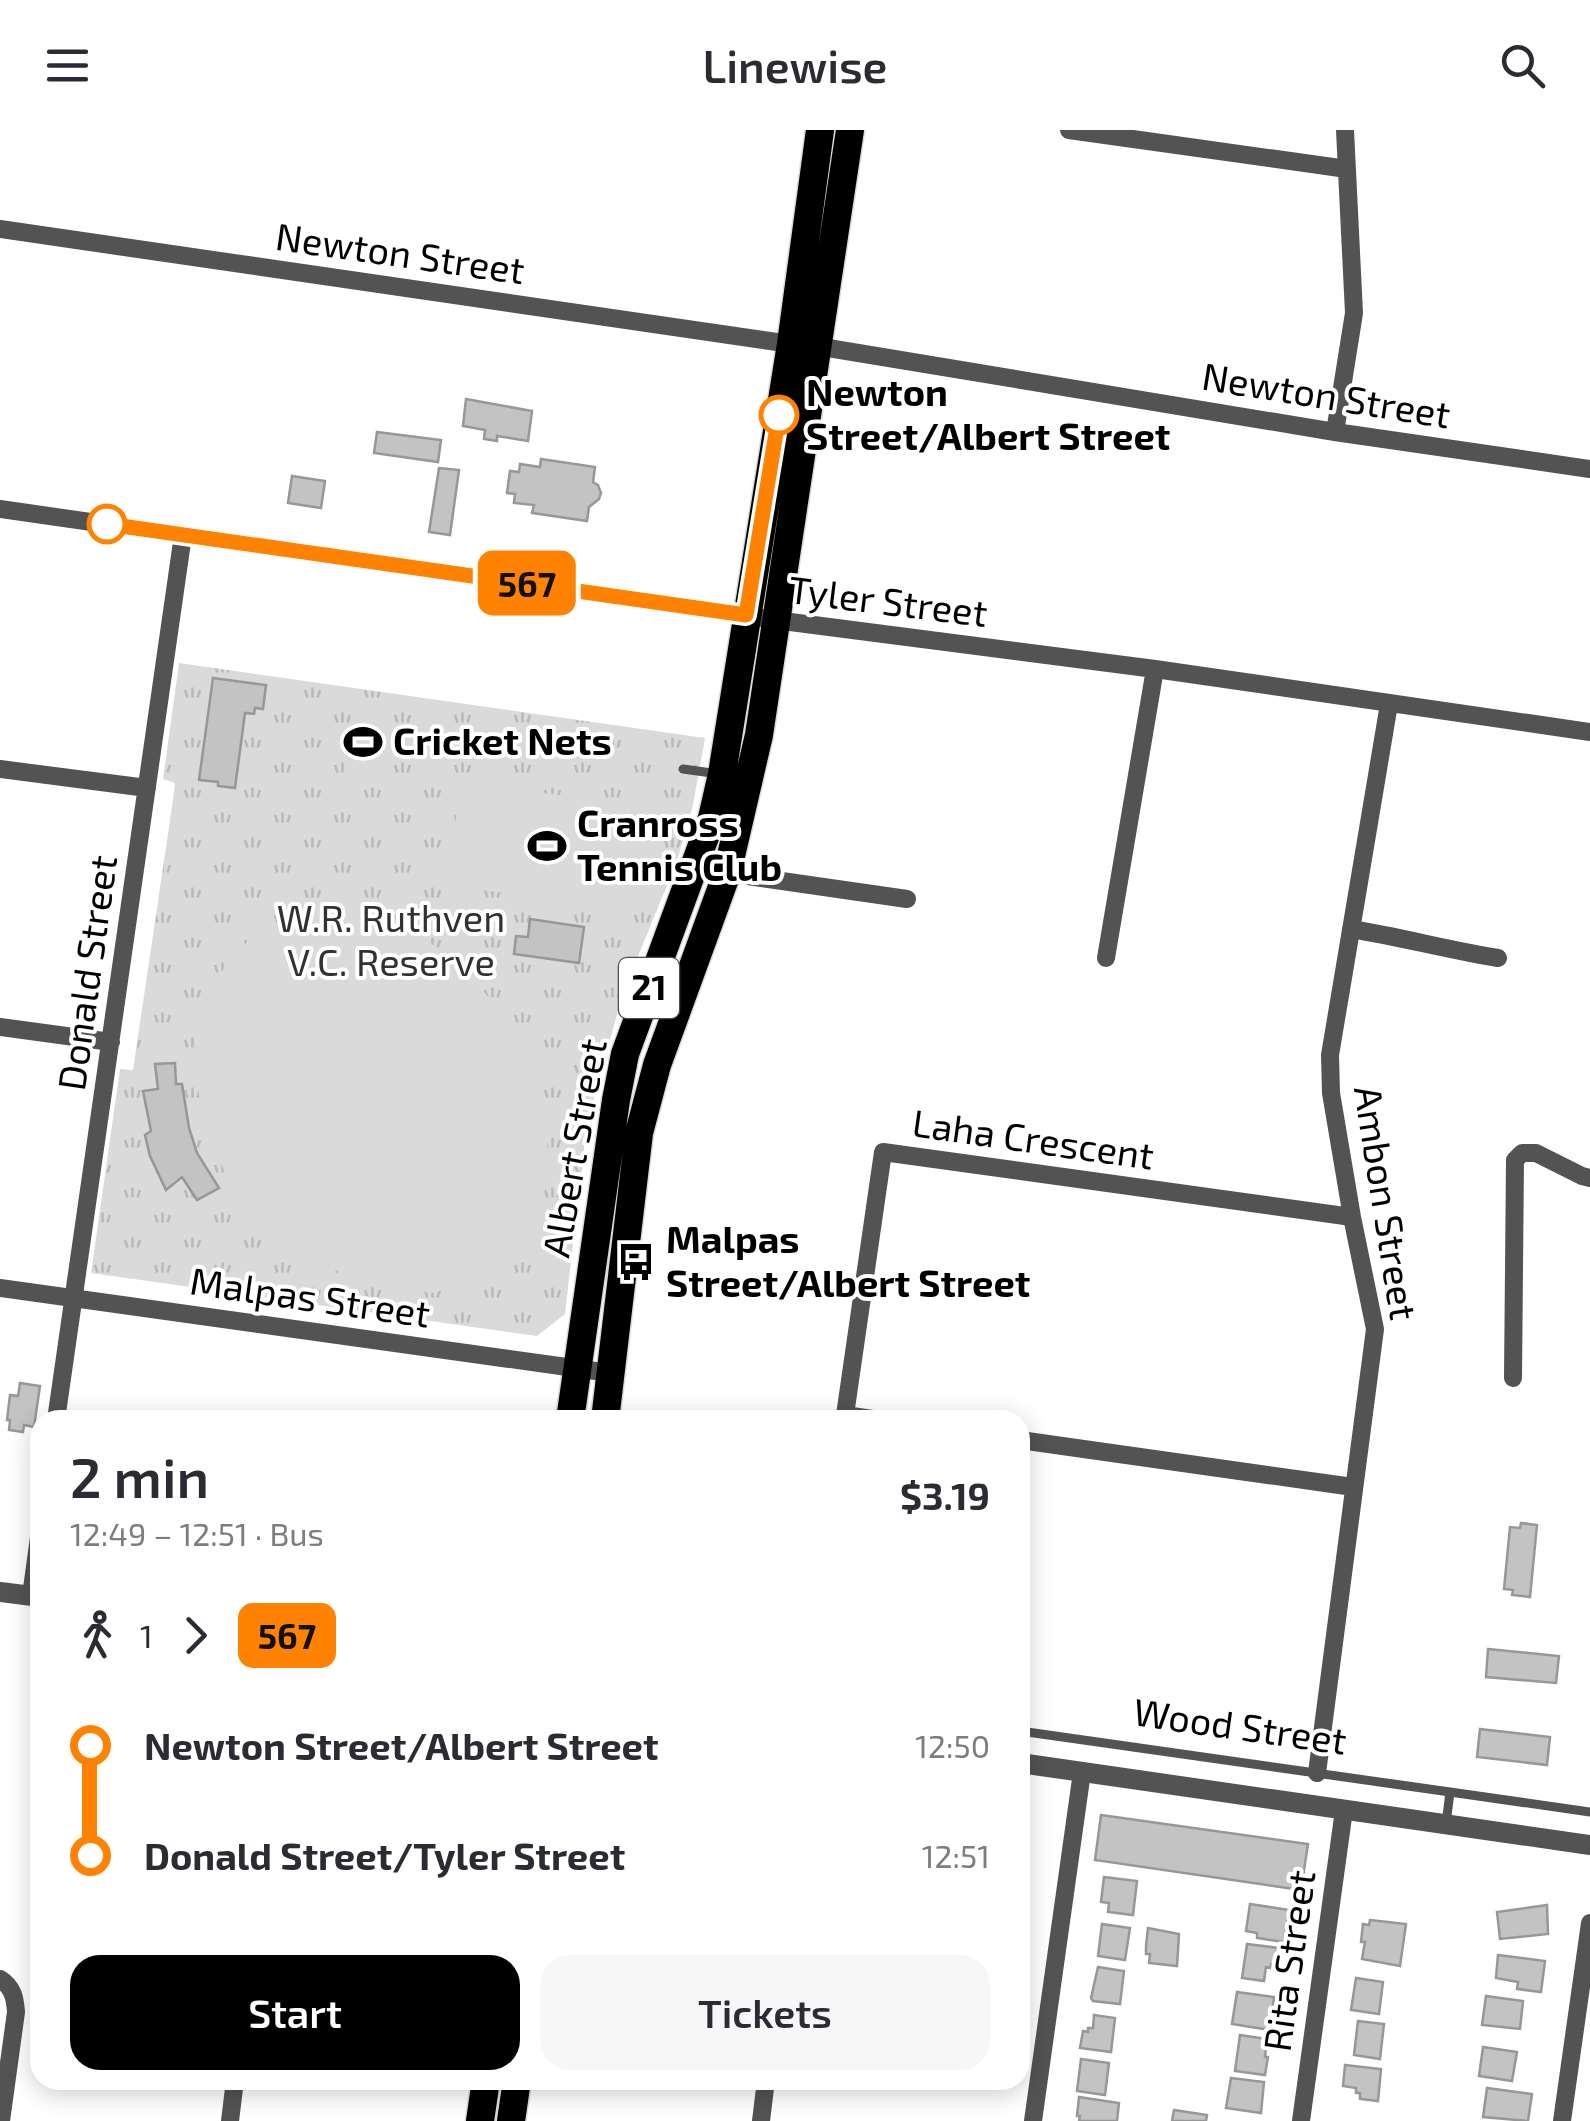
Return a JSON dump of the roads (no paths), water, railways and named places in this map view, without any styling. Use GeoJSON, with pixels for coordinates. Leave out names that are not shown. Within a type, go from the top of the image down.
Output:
{"type":"FeatureCollection","features":[{"type":"Feature","properties":{"kind":"highway","name":"Albert Street"},"geometry":{"type":"LineString","coordinates":[[605,1410],[640,1132],[657,1065],[727,873],[758,736],[803,345],[820,130]]}},
{"type":"Feature","properties":{"kind":"highway","name":"Albert Street"},"geometry":{"type":"LineString","coordinates":[[571,1410],[625,1054],[712,818],[746,615],[850,130]]}},
{"type":"Feature","properties":{"kind":"highway"},"geometry":{"type":"LineString","coordinates":[[625,1054],[657,1065]]}},
{"type":"Feature","properties":{"kind":"highway"},"geometry":{"type":"LineString","coordinates":[[480,2121],[485,2090]]}},
{"type":"Feature","properties":{"kind":"highway"},"geometry":{"type":"LineString","coordinates":[[511,2121],[515,2090]]}},
{"type":"Feature","properties":{"kind":"street"},"geometry":{"type":"LineString","coordinates":[[1069,130],[1347,169]]}},
{"type":"Feature","properties":{"kind":"street"},"geometry":{"type":"LineString","coordinates":[[1335,432],[1354,313],[1345,130]]}},
{"type":"Feature","properties":{"kind":"street","name":"Newton Street"},"geometry":{"type":"LineString","coordinates":[[0,229],[803,345],[1335,432],[1590,469]]}},
{"type":"Feature","properties":{"kind":"street","name":"Tyler Street"},"geometry":{"type":"LineString","coordinates":[[0,509],[1590,732]]}},
{"type":"Feature","properties":{"kind":"street","name":"Donald Street"},"geometry":{"type":"LineString","coordinates":[[57,1410],[183,535]]}},
{"type":"Feature","properties":{"kind":"street"},"geometry":{"type":"LineString","coordinates":[[1106,958],[1155,669]]}},
{"type":"Feature","properties":{"kind":"street","name":"Ambon Street"},"geometry":{"type":"LineString","coordinates":[[1317,1773],[1375,1329],[1331,1093],[1330,1056],[1389,704]]}},
{"type":"Feature","properties":{"kind":"street"},"geometry":{"type":"LineString","coordinates":[[0,768],[148,788]]}},
{"type":"Feature","properties":{"kind":"street"},"geometry":{"type":"LineString","coordinates":[[727,873],[906,899]]}},
{"type":"Feature","properties":{"kind":"street"},"geometry":{"type":"LineString","coordinates":[[1351,928],[1498,958]]}},
{"type":"Feature","properties":{"kind":"street"},"geometry":{"type":"LineString","coordinates":[[0,1028],[111,1042]]}},
{"type":"Feature","properties":{"kind":"street","name":"Laha Crescent"},"geometry":{"type":"LineString","coordinates":[[846,1410],[883,1152],[1352,1217]]}},
{"type":"Feature","properties":{"kind":"street"},"geometry":{"type":"LineString","coordinates":[[1513,1378],[1515,1160],[1522,1153],[1536,1153],[1590,1178]]}},
{"type":"Feature","properties":{"kind":"street","name":"Malpas Street"},"geometry":{"type":"LineString","coordinates":[[0,1288],[610,1373]]}},
{"type":"Feature","properties":{"kind":"street"},"geometry":{"type":"LineString","coordinates":[[1030,1441],[1353,1487]]}},
{"type":"Feature","properties":{"kind":"street"},"geometry":{"type":"LineString","coordinates":[[0,1592],[30,1595]]}},
{"type":"Feature","properties":{"kind":"street","name":"Wood Street"},"geometry":{"type":"LineString","coordinates":[[1030,1764],[1590,1844]]}},
{"type":"Feature","properties":{"kind":"street"},"geometry":{"type":"LineString","coordinates":[[1033,2121],[1082,1772]]}},
{"type":"Feature","properties":{"kind":"street","name":"Rita Street"},"geometry":{"type":"LineString","coordinates":[[1300,2121],[1344,1810]]}},
{"type":"Feature","properties":{"kind":"street"},"geometry":{"type":"LineString","coordinates":[[1562,2121],[1590,1923]]}},
{"type":"Feature","properties":{"kind":"street"},"geometry":{"type":"LineString","coordinates":[[0,1979],[9,1984],[16,2012],[1,2121]]}},
{"type":"Feature","properties":{"kind":"street"},"geometry":{"type":"LineString","coordinates":[[230,2121],[234,2090]]}},
{"type":"Feature","properties":{"kind":"street"},"geometry":{"type":"LineString","coordinates":[[760,2121],[765,2090]]}},
{"type":"Feature","properties":{"kind":"lane"},"geometry":{"type":"LineString","coordinates":[[683,770],[722,774]]}},
{"type":"Feature","properties":{"kind":"lane","name":"Wood Street"},"geometry":{"type":"LineString","coordinates":[[1030,1731],[1590,1812]]}},
{"type":"Feature","properties":{"kind":"lane"},"geometry":{"type":"LineString","coordinates":[[1446,1824],[1450,1792]]}},
{"type":"Feature","properties":{"kind":"place","name":"Newton Street/Albert Street"},"geometry":{"type":"Point","coordinates":[779,415]}},
{"type":"Feature","properties":{"kind":"place","name":"Cricket Nets"},"geometry":{"type":"Point","coordinates":[363,742]}},
{"type":"Feature","properties":{"kind":"place","name":"Cranross Tennis Club"},"geometry":{"type":"Point","coordinates":[547,846]}},
{"type":"Feature","properties":{"kind":"place","name":"Malpas Street/Albert Street"},"geometry":{"type":"Point","coordinates":[636,1262]}},
{"type":"Feature","properties":{"kind":"park label","name":"W.R. Ruthven V.C. Reserve"},"geometry":{"type":"Point","coordinates":[391,941]}}]}
